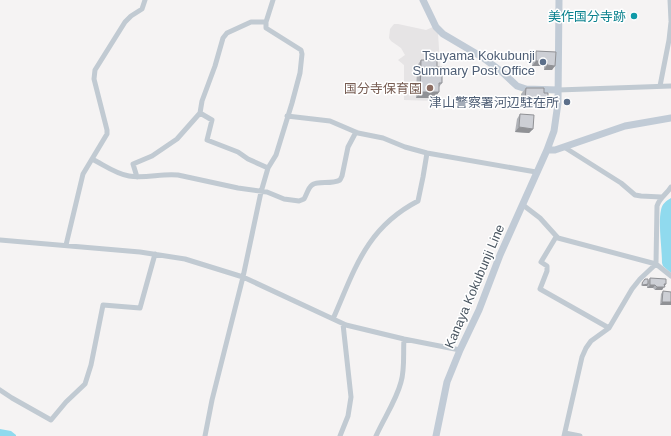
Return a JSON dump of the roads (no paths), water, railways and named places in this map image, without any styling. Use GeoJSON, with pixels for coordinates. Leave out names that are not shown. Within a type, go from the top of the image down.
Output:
{"type":"FeatureCollection","features":[{"type":"Feature","properties":{"kind":"main road"},"geometry":{"type":"LineString","coordinates":[[423,0],[436,27],[443,34],[482,57],[502,72],[517,86],[526,89],[558,90],[559,0]]}},
{"type":"Feature","properties":{"kind":"main road","name":"Kanaya Kokubunji Line"},"geometry":{"type":"LineString","coordinates":[[436,436],[447,382],[479,310],[500,254],[547,150],[555,125],[558,90]]}},
{"type":"Feature","properties":{"kind":"main road"},"geometry":{"type":"LineString","coordinates":[[547,150],[555,150],[625,126],[671,118]]}},
{"type":"Feature","properties":{"kind":"street"},"geometry":{"type":"LineString","coordinates":[[66,245],[83,174],[107,130],[94,79],[95,70],[125,22],[142,9],[144,0]]}},
{"type":"Feature","properties":{"kind":"street"},"geometry":{"type":"LineString","coordinates":[[205,436],[212,400],[243,277],[261,192],[268,168],[276,155],[300,73],[301,50],[266,28],[266,22],[273,0]]}},
{"type":"Feature","properties":{"kind":"street"},"geometry":{"type":"LineString","coordinates":[[660,86],[669,40],[671,21],[670,0]]}},
{"type":"Feature","properties":{"kind":"street"},"geometry":{"type":"LineString","coordinates":[[137,176],[133,164],[152,156],[178,139],[200,112],[202,102],[216,66],[223,38],[230,31],[251,22],[266,22]]}},
{"type":"Feature","properties":{"kind":"street"},"geometry":{"type":"LineString","coordinates":[[558,90],[671,86]]}},
{"type":"Feature","properties":{"kind":"street"},"geometry":{"type":"LineString","coordinates":[[200,112],[212,120],[206,140],[238,152],[248,159],[268,168]]}},
{"type":"Feature","properties":{"kind":"street"},"geometry":{"type":"LineString","coordinates":[[287,116],[330,121],[356,132],[383,138],[427,154],[536,172]]}},
{"type":"Feature","properties":{"kind":"street"},"geometry":{"type":"LineString","coordinates":[[92,159],[121,174],[137,176],[170,174],[238,188],[267,192],[284,199],[299,201],[304,199],[309,188],[314,183],[338,182],[342,176],[348,147],[356,132]]}},
{"type":"Feature","properties":{"kind":"street"},"geometry":{"type":"LineString","coordinates":[[564,147],[621,183],[635,195],[661,197]]}},
{"type":"Feature","properties":{"kind":"street"},"geometry":{"type":"LineString","coordinates":[[333,319],[359,260],[374,236],[399,212],[418,201],[427,154]]}},
{"type":"Feature","properties":{"kind":"street"},"geometry":{"type":"LineString","coordinates":[[580,436],[565,435],[584,352],[591,341],[609,328],[632,289],[656,264],[656,210],[661,197],[668,192],[671,187]]}},
{"type":"Feature","properties":{"kind":"street"},"geometry":{"type":"LineString","coordinates":[[523,205],[540,218],[556,237],[656,264],[671,276]]}},
{"type":"Feature","properties":{"kind":"street"},"geometry":{"type":"LineString","coordinates":[[556,237],[541,262],[548,268],[540,289],[609,328]]}},
{"type":"Feature","properties":{"kind":"street"},"geometry":{"type":"LineString","coordinates":[[0,240],[155,254],[185,259],[243,277],[343,324],[404,339],[460,350]]}},
{"type":"Feature","properties":{"kind":"street"},"geometry":{"type":"LineString","coordinates":[[0,390],[51,420],[66,402],[85,384],[91,366],[103,305],[140,308],[155,254]]}},
{"type":"Feature","properties":{"kind":"street"},"geometry":{"type":"LineString","coordinates":[[340,436],[348,416],[351,396],[343,324]]}},
{"type":"Feature","properties":{"kind":"street"},"geometry":{"type":"LineString","coordinates":[[376,436],[401,385],[404,339]]}},
{"type":"Feature","properties":{"kind":"water"},"geometry":{"type":"Polygon","coordinates":[[[671,198],[671,273],[663,266],[662,263],[660,222],[662,206],[671,198]]]}},
{"type":"Feature","properties":{"kind":"water"},"geometry":{"type":"Polygon","coordinates":[[[0,429],[11,431],[16,436],[0,436],[0,429]]]}},
{"type":"Feature","properties":{"kind":"place","name":"美作国分寺跡"},"geometry":{"type":"Point","coordinates":[634,16]}},
{"type":"Feature","properties":{"kind":"place","name":"Tsuyama Kokubunji Summary Post Office"},"geometry":{"type":"Point","coordinates":[543,62]}},
{"type":"Feature","properties":{"kind":"place","name":"国分寺保育園"},"geometry":{"type":"Point","coordinates":[430,88]}},
{"type":"Feature","properties":{"kind":"place","name":"津山警察署河辺駐在所"},"geometry":{"type":"Point","coordinates":[567,102]}}]}
